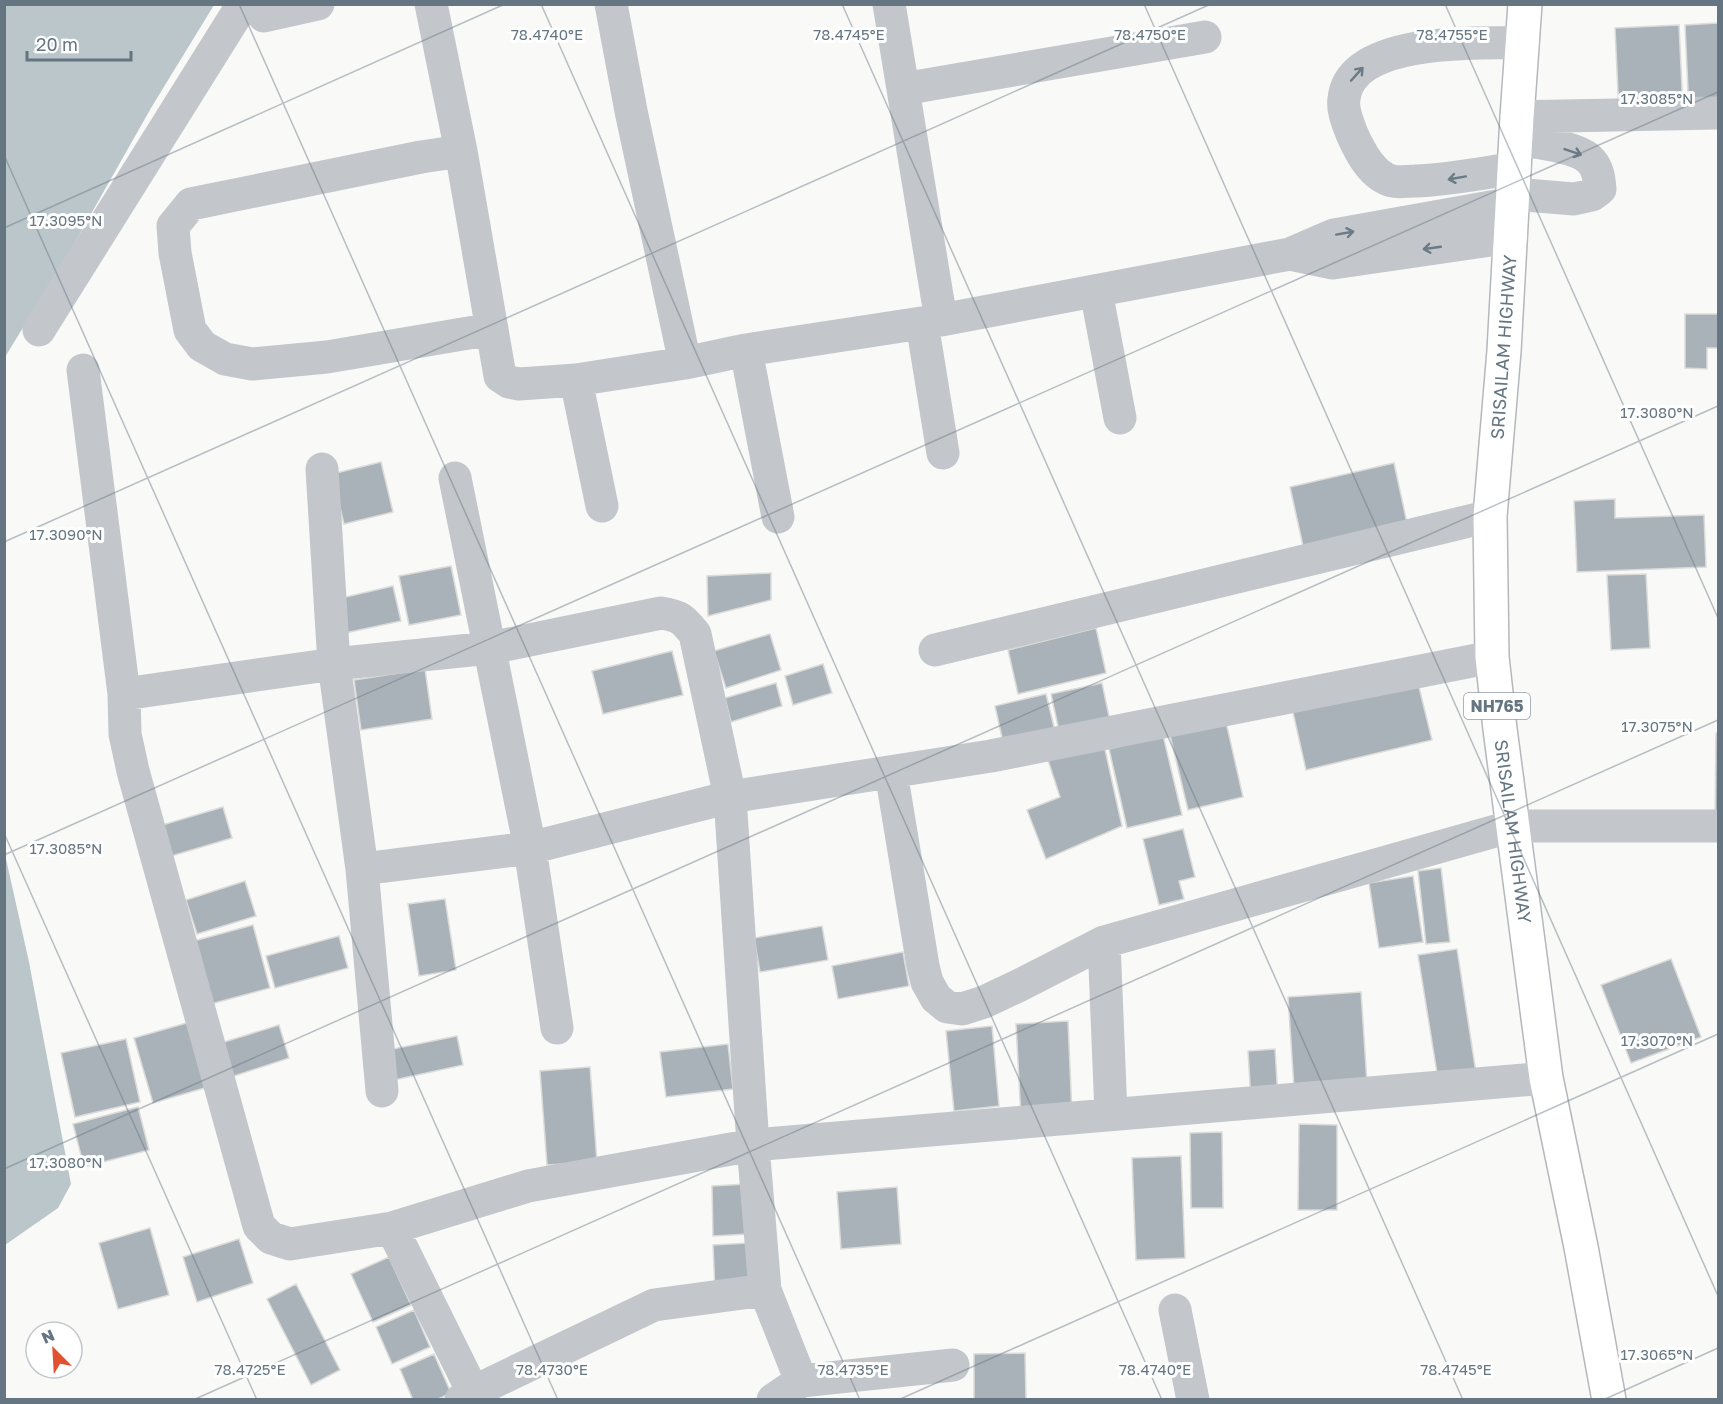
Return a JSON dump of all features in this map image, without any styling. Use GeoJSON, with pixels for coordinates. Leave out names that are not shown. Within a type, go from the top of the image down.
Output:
{"type":"FeatureCollection","features":[{"type":"Feature","properties":{"kind":"highway","name":"SRISAILAM HIGHWAY"},"geometry":{"type":"LineString","coordinates":[[1525,4],[1504,351],[1490,516],[1492,657],[1546,1078],[1581,1247],[1609,1400]]}},
{"type":"Feature","properties":{"kind":"street"},"geometry":{"type":"LineString","coordinates":[[39,330],[254,10],[318,4]]}},
{"type":"Feature","properties":{"kind":"street"},"geometry":{"type":"LineString","coordinates":[[431,4],[461,151],[500,376],[509,382],[519,384],[576,380],[685,363],[746,350],[932,322],[1290,254],[1515,164]]}},
{"type":"Feature","properties":{"kind":"street"},"geometry":{"type":"LineString","coordinates":[[611,4],[631,111],[685,363]]}},
{"type":"Feature","properties":{"kind":"street"},"geometry":{"type":"LineString","coordinates":[[889,4],[903,89],[932,322],[943,453]]}},
{"type":"Feature","properties":{"kind":"street"},"geometry":{"type":"LineString","coordinates":[[903,89],[1205,37]]}},
{"type":"Feature","properties":{"kind":"street"},"geometry":{"type":"LineString","coordinates":[[1523,43],[1467,42],[1414,49],[1366,64],[1351,77],[1344,99],[1346,117],[1352,134],[1372,170],[1392,181],[1440,180],[1515,164],[1719,113]]}},
{"type":"Feature","properties":{"kind":"street"},"geometry":{"type":"LineString","coordinates":[[461,151],[421,157],[191,204],[173,226],[175,254],[190,330],[202,346],[225,359],[252,364],[327,357],[492,329]]}},
{"type":"Feature","properties":{"kind":"street"},"geometry":{"type":"LineString","coordinates":[[1290,254],[1333,262],[1511,237]]}},
{"type":"Feature","properties":{"kind":"street"},"geometry":{"type":"LineString","coordinates":[[1096,291],[1120,418]]}},
{"type":"Feature","properties":{"kind":"street"},"geometry":{"type":"LineString","coordinates":[[746,350],[778,517]]}},
{"type":"Feature","properties":{"kind":"street"},"geometry":{"type":"LineString","coordinates":[[82,370],[124,694],[125,734],[133,771],[259,1226],[271,1238],[290,1244],[392,1228],[528,1186],[753,1145],[1546,1078]]}},
{"type":"Feature","properties":{"kind":"street"},"geometry":{"type":"LineString","coordinates":[[576,380],[602,506]]}},
{"type":"Feature","properties":{"kind":"street"},"geometry":{"type":"LineString","coordinates":[[322,469],[334,664],[362,869],[382,1091]]}},
{"type":"Feature","properties":{"kind":"street"},"geometry":{"type":"LineString","coordinates":[[455,478],[530,848],[557,1028]]}},
{"type":"Feature","properties":{"kind":"street"},"geometry":{"type":"LineString","coordinates":[[935,650],[1490,516]]}},
{"type":"Feature","properties":{"kind":"street"},"geometry":{"type":"LineString","coordinates":[[124,694],[334,664],[490,648],[661,613],[676,615],[686,623],[695,634],[730,797],[765,1290],[801,1381]]}},
{"type":"Feature","properties":{"kind":"street"},"geometry":{"type":"LineString","coordinates":[[362,869],[530,848],[730,797],[991,756],[1492,657]]}},
{"type":"Feature","properties":{"kind":"street"},"geometry":{"type":"LineString","coordinates":[[891,772],[927,982],[936,998],[947,1007],[962,1009],[984,1002],[1104,942],[1513,826],[1719,826]]}},
{"type":"Feature","properties":{"kind":"street"},"geometry":{"type":"LineString","coordinates":[[1104,942],[1111,1114]]}},
{"type":"Feature","properties":{"kind":"street"},"geometry":{"type":"LineString","coordinates":[[392,1228],[471,1397],[654,1305],[765,1290]]}},
{"type":"Feature","properties":{"kind":"street"},"geometry":{"type":"LineString","coordinates":[[1175,1310],[1193,1400]]}},
{"type":"Feature","properties":{"kind":"street"},"geometry":{"type":"LineString","coordinates":[[773,1400],[801,1381],[953,1365]]}},
{"type":"Feature","properties":{"kind":"shaded area"},"geometry":{"type":"Polygon","coordinates":[[[5,5],[214,5],[5,357],[5,5]]]}},
{"type":"Feature","properties":{"kind":"shaded area"},"geometry":{"type":"Polygon","coordinates":[[[4,850],[29,962],[71,1184],[58,1208],[5,1245],[4,850]]]}},
{"type":"Feature","properties":{"kind":"building"},"geometry":{"type":"Polygon","coordinates":[[[1718,23],[1718,110],[1689,112],[1685,25],[1718,23]]]}},
{"type":"Feature","properties":{"kind":"building"},"geometry":{"type":"Polygon","coordinates":[[[1679,25],[1683,110],[1619,114],[1615,28],[1679,25]]]}},
{"type":"Feature","properties":{"kind":"building"},"geometry":{"type":"Polygon","coordinates":[[[1685,314],[1718,314],[1718,348],[1707,348],[1707,369],[1685,368],[1685,314]]]}},
{"type":"Feature","properties":{"kind":"building"},"geometry":{"type":"Polygon","coordinates":[[[381,462],[393,512],[344,524],[332,474],[381,462]]]}},
{"type":"Feature","properties":{"kind":"building"},"geometry":{"type":"Polygon","coordinates":[[[1394,463],[1409,532],[1305,555],[1290,487],[1394,463]]]}},
{"type":"Feature","properties":{"kind":"building"},"geometry":{"type":"Polygon","coordinates":[[[1615,499],[1615,518],[1704,515],[1706,567],[1577,572],[1574,501],[1615,499]]]}},
{"type":"Feature","properties":{"kind":"building"},"geometry":{"type":"Polygon","coordinates":[[[451,566],[461,615],[409,625],[399,576],[451,566]]]}},
{"type":"Feature","properties":{"kind":"building"},"geometry":{"type":"Polygon","coordinates":[[[771,573],[771,600],[708,616],[707,576],[771,573]]]}},
{"type":"Feature","properties":{"kind":"building"},"geometry":{"type":"Polygon","coordinates":[[[1646,574],[1650,648],[1611,650],[1607,575],[1646,574]]]}},
{"type":"Feature","properties":{"kind":"building"},"geometry":{"type":"Polygon","coordinates":[[[393,586],[401,621],[345,633],[337,599],[393,586]]]}},
{"type":"Feature","properties":{"kind":"building"},"geometry":{"type":"Polygon","coordinates":[[[1096,628],[1106,673],[1018,694],[1008,650],[1096,628]]]}},
{"type":"Feature","properties":{"kind":"building"},"geometry":{"type":"Polygon","coordinates":[[[770,634],[781,670],[726,688],[714,651],[770,634]]]}},
{"type":"Feature","properties":{"kind":"building"},"geometry":{"type":"Polygon","coordinates":[[[672,651],[683,695],[603,714],[592,671],[672,651]]]}},
{"type":"Feature","properties":{"kind":"building"},"geometry":{"type":"Polygon","coordinates":[[[823,664],[832,693],[793,705],[785,676],[823,664]]]}},
{"type":"Feature","properties":{"kind":"building"},"geometry":{"type":"Polygon","coordinates":[[[425,669],[432,719],[361,730],[354,680],[425,669]]]}},
{"type":"Feature","properties":{"kind":"building"},"geometry":{"type":"Polygon","coordinates":[[[1417,679],[1432,740],[1306,770],[1292,708],[1417,679]]]}},
{"type":"Feature","properties":{"kind":"building"},"geometry":{"type":"Polygon","coordinates":[[[776,683],[782,706],[731,722],[725,698],[776,683]]]}},
{"type":"Feature","properties":{"kind":"building"},"geometry":{"type":"Polygon","coordinates":[[[1102,683],[1110,721],[1059,731],[1051,694],[1102,683]]]}},
{"type":"Feature","properties":{"kind":"building"},"geometry":{"type":"Polygon","coordinates":[[[1046,694],[1055,731],[1003,742],[995,706],[1046,694]]]}},
{"type":"Feature","properties":{"kind":"building"},"geometry":{"type":"Polygon","coordinates":[[[1226,722],[1243,797],[1188,810],[1170,735],[1226,722]]]}},
{"type":"Feature","properties":{"kind":"building"},"geometry":{"type":"Polygon","coordinates":[[[1716,733],[1718,733],[1718,820],[1715,820],[1716,733]]]}},
{"type":"Feature","properties":{"kind":"building"},"geometry":{"type":"Polygon","coordinates":[[[1163,735],[1182,815],[1127,828],[1109,749],[1163,735]]]}},
{"type":"Feature","properties":{"kind":"building"},"geometry":{"type":"Polygon","coordinates":[[[1104,745],[1122,826],[1046,859],[1027,810],[1060,797],[1048,760],[1104,745]]]}},
{"type":"Feature","properties":{"kind":"building"},"geometry":{"type":"Polygon","coordinates":[[[223,807],[232,838],[168,857],[159,826],[223,807]]]}},
{"type":"Feature","properties":{"kind":"building"},"geometry":{"type":"Polygon","coordinates":[[[1183,829],[1195,877],[1179,881],[1184,899],[1159,905],[1143,839],[1183,829]]]}},
{"type":"Feature","properties":{"kind":"building"},"geometry":{"type":"Polygon","coordinates":[[[1441,868],[1450,942],[1426,944],[1418,871],[1441,868]]]}},
{"type":"Feature","properties":{"kind":"building"},"geometry":{"type":"Polygon","coordinates":[[[1413,876],[1423,942],[1379,948],[1369,883],[1413,876]]]}},
{"type":"Feature","properties":{"kind":"building"},"geometry":{"type":"Polygon","coordinates":[[[245,881],[256,916],[197,934],[186,900],[245,881]]]}},
{"type":"Feature","properties":{"kind":"building"},"geometry":{"type":"Polygon","coordinates":[[[445,899],[456,970],[419,976],[408,904],[445,899]]]}},
{"type":"Feature","properties":{"kind":"building"},"geometry":{"type":"Polygon","coordinates":[[[253,925],[270,988],[207,1005],[190,942],[253,925]]]}},
{"type":"Feature","properties":{"kind":"building"},"geometry":{"type":"Polygon","coordinates":[[[822,926],[828,960],[760,972],[754,938],[822,926]]]}},
{"type":"Feature","properties":{"kind":"building"},"geometry":{"type":"Polygon","coordinates":[[[339,936],[348,968],[275,988],[266,956],[339,936]]]}},
{"type":"Feature","properties":{"kind":"building"},"geometry":{"type":"Polygon","coordinates":[[[1457,949],[1476,1073],[1438,1079],[1418,955],[1457,949]]]}},
{"type":"Feature","properties":{"kind":"building"},"geometry":{"type":"Polygon","coordinates":[[[903,952],[909,986],[838,999],[832,966],[903,952]]]}},
{"type":"Feature","properties":{"kind":"building"},"geometry":{"type":"Polygon","coordinates":[[[1671,959],[1701,1037],[1631,1063],[1601,985],[1671,959]]]}},
{"type":"Feature","properties":{"kind":"building"},"geometry":{"type":"Polygon","coordinates":[[[1361,992],[1367,1083],[1294,1088],[1288,997],[1361,992]]]}},
{"type":"Feature","properties":{"kind":"building"},"geometry":{"type":"Polygon","coordinates":[[[1068,1021],[1072,1115],[1021,1118],[1016,1024],[1068,1021]]]}},
{"type":"Feature","properties":{"kind":"building"},"geometry":{"type":"Polygon","coordinates":[[[190,1022],[208,1087],[153,1103],[134,1038],[190,1022]]]}},
{"type":"Feature","properties":{"kind":"building"},"geometry":{"type":"Polygon","coordinates":[[[279,1025],[289,1058],[231,1077],[221,1043],[279,1025]]]}},
{"type":"Feature","properties":{"kind":"building"},"geometry":{"type":"Polygon","coordinates":[[[992,1026],[999,1106],[954,1111],[946,1031],[992,1026]]]}},
{"type":"Feature","properties":{"kind":"building"},"geometry":{"type":"Polygon","coordinates":[[[457,1036],[463,1065],[394,1080],[388,1050],[457,1036]]]}},
{"type":"Feature","properties":{"kind":"building"},"geometry":{"type":"Polygon","coordinates":[[[126,1039],[140,1102],[75,1117],[61,1053],[126,1039]]]}},
{"type":"Feature","properties":{"kind":"building"},"geometry":{"type":"Polygon","coordinates":[[[728,1044],[733,1089],[666,1097],[660,1052],[728,1044]]]}},
{"type":"Feature","properties":{"kind":"building"},"geometry":{"type":"Polygon","coordinates":[[[1275,1049],[1278,1099],[1251,1101],[1248,1051],[1275,1049]]]}},
{"type":"Feature","properties":{"kind":"building"},"geometry":{"type":"Polygon","coordinates":[[[590,1067],[597,1162],[547,1165],[540,1071],[590,1067]]]}},
{"type":"Feature","properties":{"kind":"building"},"geometry":{"type":"Polygon","coordinates":[[[138,1107],[149,1150],[84,1167],[73,1124],[138,1107]]]}},
{"type":"Feature","properties":{"kind":"building"},"geometry":{"type":"Polygon","coordinates":[[[1299,1124],[1337,1125],[1337,1210],[1298,1210],[1299,1124]]]}},
{"type":"Feature","properties":{"kind":"building"},"geometry":{"type":"Polygon","coordinates":[[[1222,1132],[1223,1208],[1191,1208],[1190,1133],[1222,1132]]]}},
{"type":"Feature","properties":{"kind":"building"},"geometry":{"type":"Polygon","coordinates":[[[1181,1156],[1185,1258],[1136,1260],[1132,1158],[1181,1156]]]}},
{"type":"Feature","properties":{"kind":"building"},"geometry":{"type":"Polygon","coordinates":[[[747,1184],[749,1234],[713,1236],[712,1186],[747,1184]]]}},
{"type":"Feature","properties":{"kind":"building"},"geometry":{"type":"Polygon","coordinates":[[[897,1187],[901,1244],[841,1249],[837,1192],[897,1187]]]}},
{"type":"Feature","properties":{"kind":"building"},"geometry":{"type":"Polygon","coordinates":[[[150,1228],[169,1295],[118,1309],[99,1243],[150,1228]]]}},
{"type":"Feature","properties":{"kind":"building"},"geometry":{"type":"Polygon","coordinates":[[[239,1239],[253,1283],[197,1302],[183,1257],[239,1239]]]}},
{"type":"Feature","properties":{"kind":"building"},"geometry":{"type":"Polygon","coordinates":[[[748,1243],[750,1289],[715,1291],[713,1245],[748,1243]]]}},
{"type":"Feature","properties":{"kind":"building"},"geometry":{"type":"Polygon","coordinates":[[[389,1257],[411,1305],[373,1322],[351,1274],[389,1257]]]}},
{"type":"Feature","properties":{"kind":"building"},"geometry":{"type":"Polygon","coordinates":[[[296,1284],[340,1370],[311,1385],[267,1299],[296,1284]]]}},
{"type":"Feature","properties":{"kind":"building"},"geometry":{"type":"Polygon","coordinates":[[[414,1310],[430,1347],[392,1364],[376,1327],[414,1310]]]}},
{"type":"Feature","properties":{"kind":"building"},"geometry":{"type":"Polygon","coordinates":[[[1025,1353],[1026,1400],[974,1400],[974,1354],[1025,1353]]]}},
{"type":"Feature","properties":{"kind":"building"},"geometry":{"type":"Polygon","coordinates":[[[434,1354],[451,1393],[436,1400],[413,1400],[400,1369],[434,1354]]]}}]}
